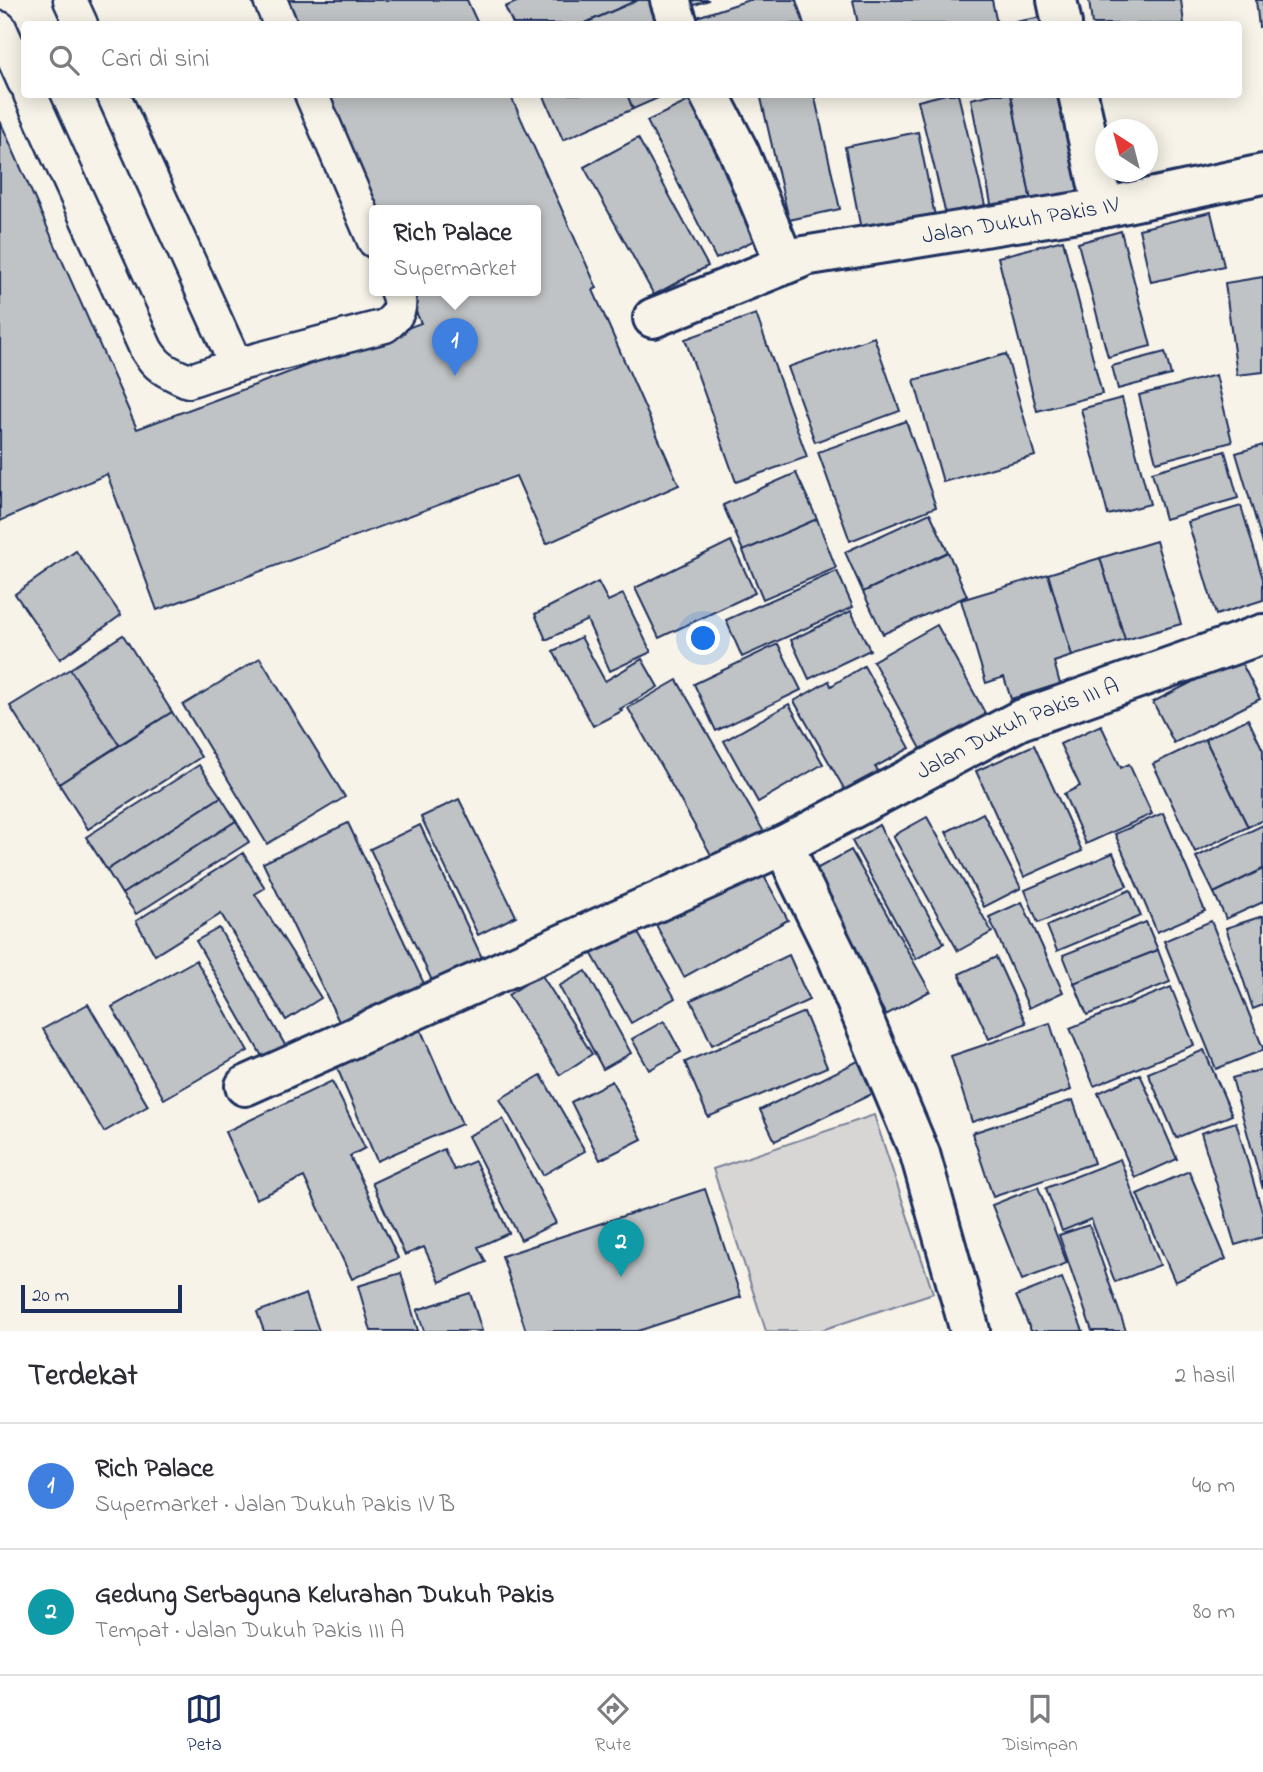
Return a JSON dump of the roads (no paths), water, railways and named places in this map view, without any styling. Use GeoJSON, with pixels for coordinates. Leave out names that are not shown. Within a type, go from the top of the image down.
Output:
{"type":"FeatureCollection","features":[{"type":"Feature","properties":{"kind":"street"},"geometry":{"type":"LineString","coordinates":[[670,0],[677,21]]}},
{"type":"Feature","properties":{"kind":"street"},"geometry":{"type":"LineString","coordinates":[[1057,0],[1061,21]]}},
{"type":"Feature","properties":{"kind":"street"},"geometry":{"type":"LineString","coordinates":[[711,98],[791,255]]}},
{"type":"Feature","properties":{"kind":"street"},"geometry":{"type":"LineString","coordinates":[[1079,98],[1103,208]]}},
{"type":"Feature","properties":{"kind":"street","name":"Jalan Dukuh Pakis IV"},"geometry":{"type":"LineString","coordinates":[[653,318],[791,255],[1103,208],[1263,174]]}},
{"type":"Feature","properties":{"kind":"street","name":"Jalan Dukuh Pakis III A"},"geometry":{"type":"LineString","coordinates":[[245,1086],[784,845],[1020,720],[1263,634]]}},
{"type":"Feature","properties":{"kind":"street"},"geometry":{"type":"LineString","coordinates":[[784,845],[836,954],[920,1154],[970,1331]]}},
{"type":"Feature","properties":{"kind":"lane"},"geometry":{"type":"LineString","coordinates":[[70,0],[80,21]]}},
{"type":"Feature","properties":{"kind":"lane"},"geometry":{"type":"LineString","coordinates":[[270,0],[279,21]]}},
{"type":"Feature","properties":{"kind":"lane"},"geometry":{"type":"LineString","coordinates":[[0,28],[21,75]]}},
{"type":"Feature","properties":{"kind":"lane"},"geometry":{"type":"LineString","coordinates":[[32,98],[146,349],[154,362],[165,371],[188,380],[385,326],[394,320],[398,313],[401,304],[398,296]]}},
{"type":"Feature","properties":{"kind":"lane"},"geometry":{"type":"LineString","coordinates":[[115,98],[236,365]]}},
{"type":"Feature","properties":{"kind":"lane"},"geometry":{"type":"LineString","coordinates":[[313,98],[369,229]]}},
{"type":"Feature","properties":{"kind":"place","name":"Rich Palace"},"geometry":{"type":"Point","coordinates":[455,376]}},
{"type":"Feature","properties":{"kind":"place","name":"Gedung Serbaguna Kelurahan Dukuh Pakis"},"geometry":{"type":"Point","coordinates":[621,1277]}}]}
